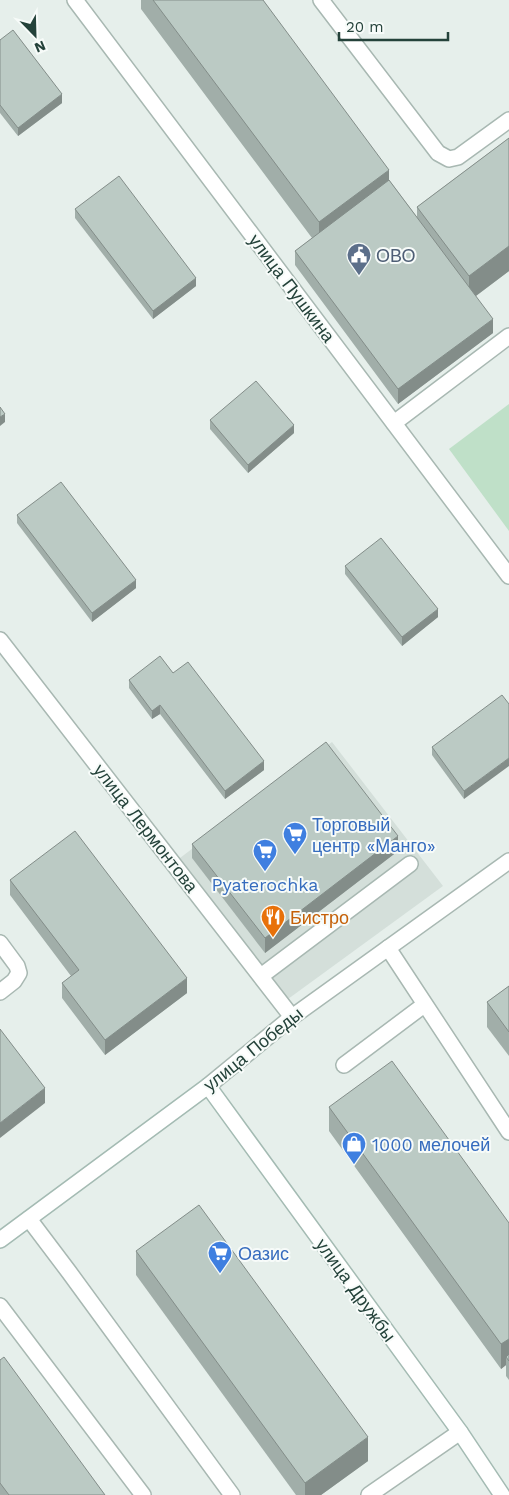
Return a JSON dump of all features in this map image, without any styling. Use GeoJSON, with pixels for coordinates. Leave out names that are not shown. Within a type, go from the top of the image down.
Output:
{"type":"FeatureCollection","features":[{"type":"Feature","properties":{"kind":"street","name":"улица Пушкина"},"geometry":{"type":"LineString","coordinates":[[75,0],[509,576]]}},
{"type":"Feature","properties":{"kind":"street"},"geometry":{"type":"LineString","coordinates":[[321,0],[438,153],[449,159],[458,157],[509,120]]}},
{"type":"Feature","properties":{"kind":"street"},"geometry":{"type":"LineString","coordinates":[[394,423],[509,336]]}},
{"type":"Feature","properties":{"kind":"street","name":"улица Лермонтова"},"geometry":{"type":"LineString","coordinates":[[0,640],[292,1017]]}},
{"type":"Feature","properties":{"kind":"street","name":"улица Победы"},"geometry":{"type":"LineString","coordinates":[[0,1240],[208,1086],[292,1017],[509,861]]}},
{"type":"Feature","properties":{"kind":"street"},"geometry":{"type":"LineString","coordinates":[[261,976],[410,864]]}},
{"type":"Feature","properties":{"kind":"street"},"geometry":{"type":"LineString","coordinates":[[0,943],[17,966],[19,973],[14,981],[0,992]]}},
{"type":"Feature","properties":{"kind":"street"},"geometry":{"type":"LineString","coordinates":[[388,948],[424,1004],[507,1124]]}},
{"type":"Feature","properties":{"kind":"street"},"geometry":{"type":"LineString","coordinates":[[344,1065],[424,1004]]}},
{"type":"Feature","properties":{"kind":"street","name":"улица Дружбы"},"geometry":{"type":"LineString","coordinates":[[208,1086],[460,1432],[502,1495]]}},
{"type":"Feature","properties":{"kind":"street"},"geometry":{"type":"LineString","coordinates":[[29,1219],[232,1495]]}},
{"type":"Feature","properties":{"kind":"street"},"geometry":{"type":"LineString","coordinates":[[0,1306],[143,1495]]}},
{"type":"Feature","properties":{"kind":"street"},"geometry":{"type":"LineString","coordinates":[[368,1495],[460,1432]]}},
{"type":"Feature","properties":{"kind":"shaded area"},"geometry":{"type":"Polygon","coordinates":[[[332,742],[443,886],[288,999],[180,858],[332,742]]]}},
{"type":"Feature","properties":{"kind":"green space"},"geometry":{"type":"Polygon","coordinates":[[[509,404],[509,531],[449,449],[509,404]]]}},
{"type":"Feature","properties":{"kind":"building"},"geometry":{"type":"Polygon","coordinates":[[[153,0],[263,0],[389,170],[319,222],[153,0]]]}},
{"type":"Feature","properties":{"kind":"building"},"geometry":{"type":"Polygon","coordinates":[[[13,30],[62,94],[18,128],[0,105],[0,40],[13,30]]]}},
{"type":"Feature","properties":{"kind":"building"},"geometry":{"type":"Polygon","coordinates":[[[509,138],[509,246],[469,276],[417,207],[509,138]]]}},
{"type":"Feature","properties":{"kind":"building"},"geometry":{"type":"Polygon","coordinates":[[[119,176],[196,278],[153,311],[75,209],[119,176]]]}},
{"type":"Feature","properties":{"kind":"building"},"geometry":{"type":"Polygon","coordinates":[[[389,180],[493,319],[398,389],[295,251],[389,180]]]}},
{"type":"Feature","properties":{"kind":"building"},"geometry":{"type":"Polygon","coordinates":[[[256,381],[294,425],[248,465],[210,420],[256,381]]]}},
{"type":"Feature","properties":{"kind":"building"},"geometry":{"type":"Polygon","coordinates":[[[0,407],[5,414],[0,417],[0,407]]]}},
{"type":"Feature","properties":{"kind":"building"},"geometry":{"type":"Polygon","coordinates":[[[61,482],[136,580],[92,613],[17,515],[61,482]]]}},
{"type":"Feature","properties":{"kind":"building"},"geometry":{"type":"Polygon","coordinates":[[[381,538],[438,609],[402,637],[345,566],[381,538]]]}},
{"type":"Feature","properties":{"kind":"building"},"geometry":{"type":"Polygon","coordinates":[[[160,656],[173,673],[188,662],[264,761],[225,791],[160,705],[152,711],[129,680],[160,656]]]}},
{"type":"Feature","properties":{"kind":"building"},"geometry":{"type":"Polygon","coordinates":[[[502,695],[509,704],[509,758],[464,791],[432,747],[502,695]]]}},
{"type":"Feature","properties":{"kind":"building","name":"Торговый центр «Манго»"},"geometry":{"type":"Polygon","coordinates":[[[326,742],[398,836],[265,938],[192,844],[326,742]]]}},
{"type":"Feature","properties":{"kind":"building"},"geometry":{"type":"Polygon","coordinates":[[[75,831],[187,978],[105,1040],[62,983],[79,970],[10,880],[75,831]]]}},
{"type":"Feature","properties":{"kind":"building"},"geometry":{"type":"Polygon","coordinates":[[[509,986],[509,1032],[487,1002],[509,986]]]}},
{"type":"Feature","properties":{"kind":"building"},"geometry":{"type":"Polygon","coordinates":[[[0,1029],[45,1088],[0,1123],[0,1029]]]}},
{"type":"Feature","properties":{"kind":"building"},"geometry":{"type":"Polygon","coordinates":[[[392,1061],[509,1223],[509,1339],[501,1344],[329,1107],[392,1061]]]}},
{"type":"Feature","properties":{"kind":"building"},"geometry":{"type":"Polygon","coordinates":[[[199,1205],[368,1437],[305,1483],[136,1251],[199,1205]]]}},
{"type":"Feature","properties":{"kind":"building"},"geometry":{"type":"Polygon","coordinates":[[[4,1357],[105,1495],[9,1495],[0,1483],[0,1360],[4,1357]]]}},
{"type":"Feature","properties":{"kind":"place","name":"ОВО"},"geometry":{"type":"Point","coordinates":[359,276]}},
{"type":"Feature","properties":{"kind":"place","name":"Торговый центр «Манго»"},"geometry":{"type":"Point","coordinates":[295,855]}},
{"type":"Feature","properties":{"kind":"place","name":"Pyaterochka"},"geometry":{"type":"Point","coordinates":[265,872]}},
{"type":"Feature","properties":{"kind":"place","name":"Бистро"},"geometry":{"type":"Point","coordinates":[273,938]}},
{"type":"Feature","properties":{"kind":"place","name":"1000 мелочей"},"geometry":{"type":"Point","coordinates":[354,1165]}},
{"type":"Feature","properties":{"kind":"place","name":"Оазис"},"geometry":{"type":"Point","coordinates":[220,1274]}}]}
